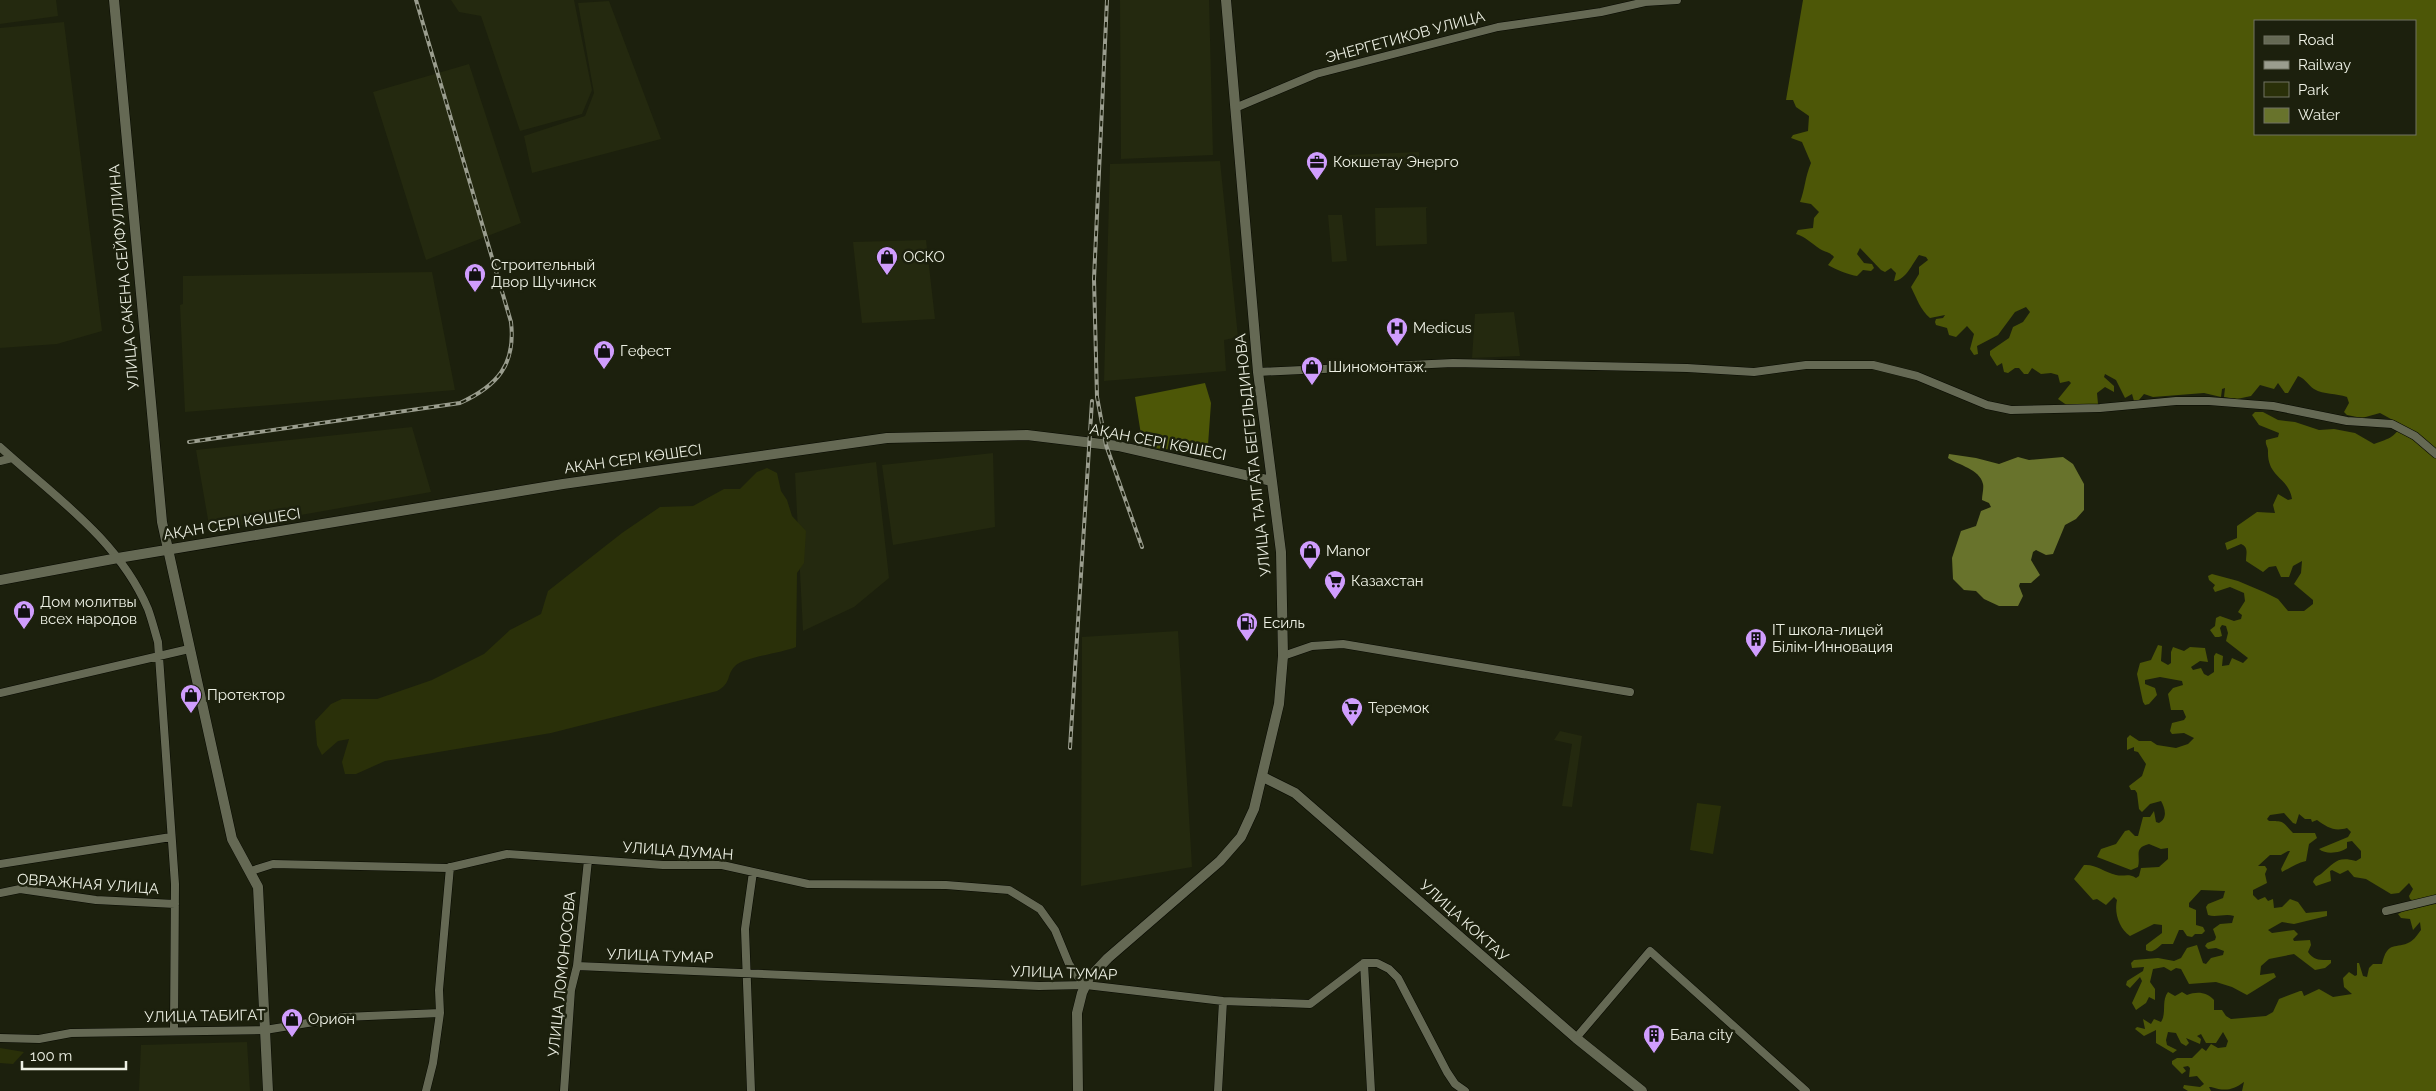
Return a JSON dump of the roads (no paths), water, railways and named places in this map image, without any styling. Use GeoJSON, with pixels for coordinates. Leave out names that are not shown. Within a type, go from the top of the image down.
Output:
{"type":"FeatureCollection","features":[{"type":"Feature","properties":{"kind":"street","name":"УЛИЦА САКЕНА СЕЙФУЛЛИНА"},"geometry":{"type":"LineString","coordinates":[[114,0],[162,522],[232,839],[258,888],[268,1091]]}},
{"type":"Feature","properties":{"kind":"street","name":"УЛИЦА ТАЛГАТА БЕГЕЛЬДИНОВА"},"geometry":{"type":"LineString","coordinates":[[1078,1091],[1077,1013],[1086,985],[1096,969],[1220,860],[1241,837],[1249,824],[1263,777],[1279,704],[1283,656],[1281,552],[1258,372],[1226,0]]}},
{"type":"Feature","properties":{"kind":"street","name":"ЭНЕРГЕТИКОВ УЛИЦА"},"geometry":{"type":"LineString","coordinates":[[1235,108],[1316,74],[1498,26],[1602,12],[1645,2],[1677,0]]}},
{"type":"Feature","properties":{"kind":"street"},"geometry":{"type":"LineString","coordinates":[[1258,372],[1453,363],[1687,368],[1754,372],[1806,364],[1874,365],[1917,376],[1987,405],[2011,410],[2072,409],[2176,401],[2209,401],[2273,406],[2347,421],[2380,422],[2403,428],[2436,454]]}},
{"type":"Feature","properties":{"kind":"street","name":"АҚАН СЕРІ КӨШЕСІ"},"geometry":{"type":"LineString","coordinates":[[0,580],[118,558],[563,484],[887,438],[1028,435],[1118,446],[1271,481]]}},
{"type":"Feature","properties":{"kind":"street"},"geometry":{"type":"LineString","coordinates":[[0,447],[87,522],[118,558],[148,609],[158,642],[175,904],[174,1030]]}},
{"type":"Feature","properties":{"kind":"street"},"geometry":{"type":"LineString","coordinates":[[0,461],[12,458]]}},
{"type":"Feature","properties":{"kind":"street"},"geometry":{"type":"LineString","coordinates":[[1283,656],[1312,646],[1342,644],[1630,692]]}},
{"type":"Feature","properties":{"kind":"street"},"geometry":{"type":"LineString","coordinates":[[0,693],[189,649]]}},
{"type":"Feature","properties":{"kind":"street","name":"УЛИЦА КОКТАУ"},"geometry":{"type":"LineString","coordinates":[[1263,777],[1295,793],[1576,1038],[1642,1091]]}},
{"type":"Feature","properties":{"kind":"street","name":"ОВРАЖНАЯ УЛИЦА"},"geometry":{"type":"LineString","coordinates":[[0,864],[171,837]]}},
{"type":"Feature","properties":{"kind":"street","name":"УЛИЦА ДУМАН"},"geometry":{"type":"LineString","coordinates":[[250,871],[273,864],[450,867],[507,854],[663,865],[722,865],[808,884],[927,885],[1009,890],[1040,909],[1054,930],[1070,964],[1078,977],[1086,985]]}},
{"type":"Feature","properties":{"kind":"street","name":"УЛИЦА ЛОМОНОСОВА"},"geometry":{"type":"LineString","coordinates":[[564,1091],[571,990],[577,966],[588,860]]}},
{"type":"Feature","properties":{"kind":"street"},"geometry":{"type":"LineString","coordinates":[[426,1091],[433,1063],[440,1014],[438,990],[450,867]]}},
{"type":"Feature","properties":{"kind":"street"},"geometry":{"type":"LineString","coordinates":[[750,1091],[745,929],[753,872]]}},
{"type":"Feature","properties":{"kind":"street","name":"ОВРАЖНАЯ УЛИЦА"},"geometry":{"type":"LineString","coordinates":[[0,893],[20,889],[96,900],[175,904]]}},
{"type":"Feature","properties":{"kind":"street"},"geometry":{"type":"LineString","coordinates":[[2386,911],[2436,900]]}},
{"type":"Feature","properties":{"kind":"street"},"geometry":{"type":"LineString","coordinates":[[1576,1038],[1650,951],[1806,1091]]}},
{"type":"Feature","properties":{"kind":"street"},"geometry":{"type":"LineString","coordinates":[[1371,1091],[1364,963],[1377,963],[1398,978],[1447,1072],[1455,1084],[1465,1091]]}},
{"type":"Feature","properties":{"kind":"street","name":"УЛИЦА ТУМАР"},"geometry":{"type":"LineString","coordinates":[[577,966],[1039,986],[1086,985],[1223,1001],[1310,1004],[1364,963]]}},
{"type":"Feature","properties":{"kind":"street"},"geometry":{"type":"LineString","coordinates":[[1218,1091],[1223,1001]]}},
{"type":"Feature","properties":{"kind":"street","name":"УЛИЦА ТАБИГАТ"},"geometry":{"type":"LineString","coordinates":[[0,1038],[39,1039],[71,1033],[265,1030],[344,1017],[440,1014]]}},
{"type":"Feature","properties":{"kind":"water"},"geometry":{"type":"Polygon","coordinates":[[[1949,454],[1999,464],[2018,457],[2029,460],[2063,457],[2073,464],[2084,484],[2084,510],[2076,519],[2065,525],[2053,554],[2046,555],[2036,550],[2033,552],[2031,560],[2040,575],[2031,583],[2020,583],[2019,586],[2023,596],[2018,606],[1999,606],[1984,599],[1976,591],[1964,590],[1953,579],[1952,558],[1961,531],[1976,526],[1981,511],[1991,507],[1989,503],[1982,500],[1983,484],[1978,475],[1948,458],[1949,454]]]}},
{"type":"Feature","properties":{"kind":"railway"},"geometry":{"type":"LineString","coordinates":[[189,442],[460,403],[494,381],[507,362],[512,337],[511,322],[416,0]]}},
{"type":"Feature","properties":{"kind":"railway"},"geometry":{"type":"LineString","coordinates":[[1107,0],[1094,279],[1097,397],[1106,445],[1142,547]]}},
{"type":"Feature","properties":{"kind":"railway"},"geometry":{"type":"LineString","coordinates":[[1070,748],[1092,401]]}},
{"type":"Feature","properties":{"kind":"place","name":"Кокшетау Энерго"},"geometry":{"type":"Point","coordinates":[1317,181]}},
{"type":"Feature","properties":{"kind":"place","name":"ОСКО"},"geometry":{"type":"Point","coordinates":[887,276]}},
{"type":"Feature","properties":{"kind":"place","name":"Строительный Двор Щучинск"},"geometry":{"type":"Point","coordinates":[475,293]}},
{"type":"Feature","properties":{"kind":"place","name":"Medicus"},"geometry":{"type":"Point","coordinates":[1397,347]}},
{"type":"Feature","properties":{"kind":"place","name":"Гефест"},"geometry":{"type":"Point","coordinates":[604,370]}},
{"type":"Feature","properties":{"kind":"place","name":"Шиномонтаж."},"geometry":{"type":"Point","coordinates":[1312,386]}},
{"type":"Feature","properties":{"kind":"place","name":"Manor"},"geometry":{"type":"Point","coordinates":[1310,570]}},
{"type":"Feature","properties":{"kind":"place","name":"Казахстан"},"geometry":{"type":"Point","coordinates":[1335,600]}},
{"type":"Feature","properties":{"kind":"place","name":"Дом молитвы всех народов"},"geometry":{"type":"Point","coordinates":[24,630]}},
{"type":"Feature","properties":{"kind":"place","name":"Есиль"},"geometry":{"type":"Point","coordinates":[1247,642]}},
{"type":"Feature","properties":{"kind":"place","name":"IT школа-лицей Білім-Инновация"},"geometry":{"type":"Point","coordinates":[1756,658]}},
{"type":"Feature","properties":{"kind":"place","name":"Протектор"},"geometry":{"type":"Point","coordinates":[191,714]}},
{"type":"Feature","properties":{"kind":"place","name":"Теремок"},"geometry":{"type":"Point","coordinates":[1352,727]}},
{"type":"Feature","properties":{"kind":"place","name":"Орион"},"geometry":{"type":"Point","coordinates":[292,1038]}},
{"type":"Feature","properties":{"kind":"place","name":"Бала city"},"geometry":{"type":"Point","coordinates":[1654,1054]}}]}
